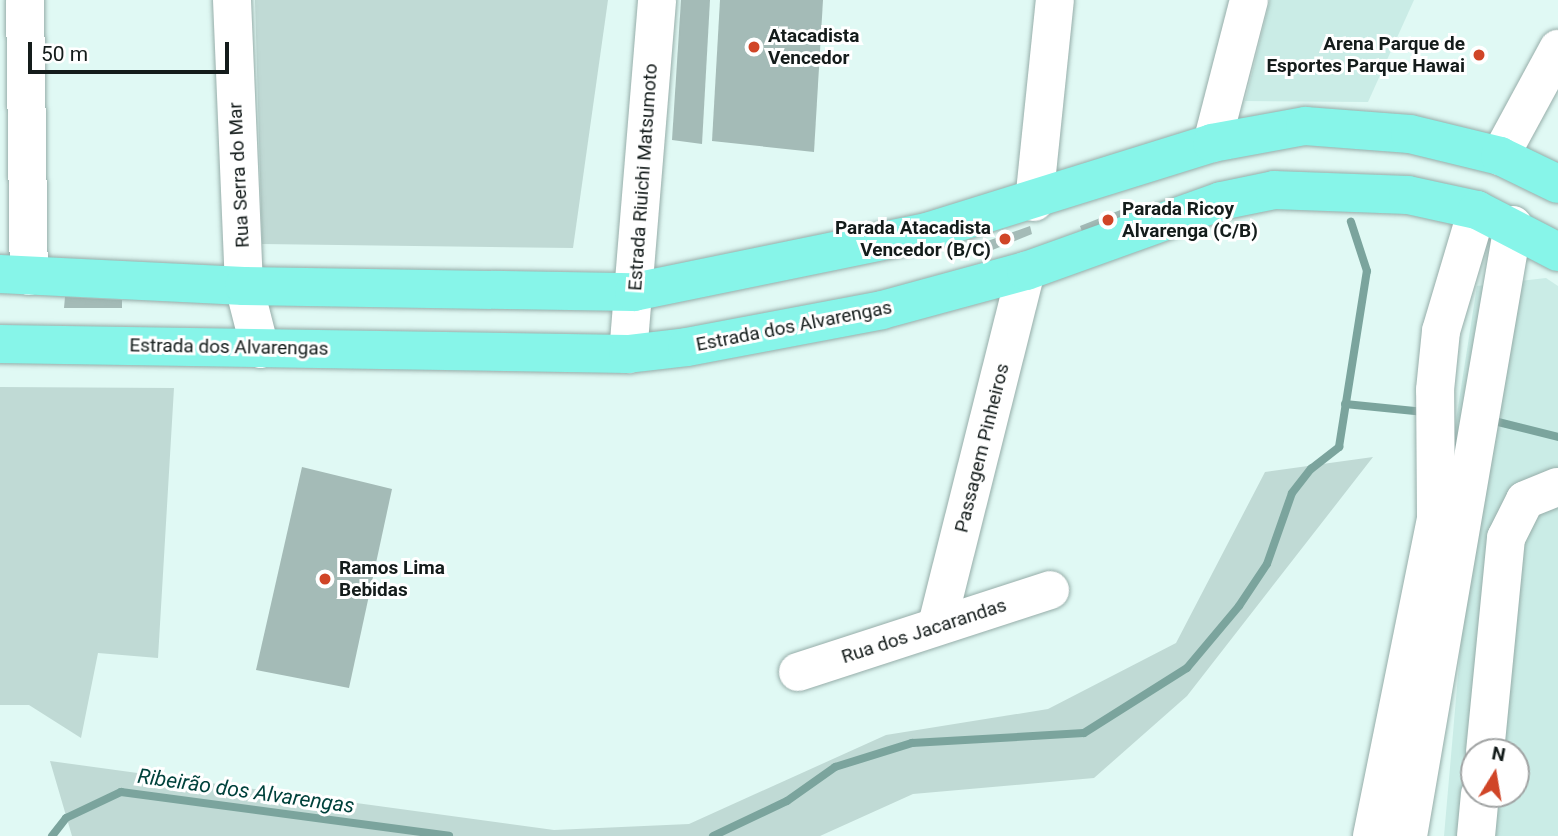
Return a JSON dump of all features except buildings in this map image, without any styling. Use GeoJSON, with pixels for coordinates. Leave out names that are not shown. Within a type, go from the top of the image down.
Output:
{"type":"FeatureCollection","features":[{"type":"Feature","properties":{"kind":"main road"},"geometry":{"type":"LineString","coordinates":[[14,275],[244,286],[634,292],[831,254],[1034,202],[1212,143],[1270,130],[1337,126],[1410,134],[1500,156],[1558,184]]}},
{"type":"Feature","properties":{"kind":"main road","name":"Estrada dos Alvarengas"},"geometry":{"type":"LineString","coordinates":[[0,344],[260,349],[457,348],[628,354],[699,345],[882,310],[1026,271],[1159,221],[1274,190],[1408,195],[1477,210],[1513,225],[1558,252]]}},
{"type":"Feature","properties":{"kind":"street"},"geometry":{"type":"LineString","coordinates":[[14,275],[13,54],[25,0]]}},
{"type":"Feature","properties":{"kind":"street","name":"Rua Serra do Mar"},"geometry":{"type":"LineString","coordinates":[[232,0],[244,286],[260,349]]}},
{"type":"Feature","properties":{"kind":"street","name":"Estrada Riuichi Matsumoto"},"geometry":{"type":"LineString","coordinates":[[628,354],[657,0]]}},
{"type":"Feature","properties":{"kind":"street"},"geometry":{"type":"LineString","coordinates":[[1034,202],[1055,0]]}},
{"type":"Feature","properties":{"kind":"street"},"geometry":{"type":"LineString","coordinates":[[1212,143],[1249,0]]}},
{"type":"Feature","properties":{"kind":"street"},"geometry":{"type":"LineString","coordinates":[[1500,156],[1558,49]]}},
{"type":"Feature","properties":{"kind":"street"},"geometry":{"type":"LineString","coordinates":[[1372,836],[1436,518],[1435,390],[1448,297],[1477,210]]}},
{"type":"Feature","properties":{"kind":"street"},"geometry":{"type":"LineString","coordinates":[[1408,836],[1513,225]]}},
{"type":"Feature","properties":{"kind":"street","name":"Passagem Pinheiros"},"geometry":{"type":"LineString","coordinates":[[937,625],[1026,271]]}},
{"type":"Feature","properties":{"kind":"street"},"geometry":{"type":"LineString","coordinates":[[1486,738],[1506,538],[1525,500],[1558,487]]}},
{"type":"Feature","properties":{"kind":"street","name":"Rua dos Jacarandas"},"geometry":{"type":"LineString","coordinates":[[798,672],[1050,590]]}},
{"type":"Feature","properties":{"kind":"street"},"geometry":{"type":"LineString","coordinates":[[1476,836],[1479,808]]}},
{"type":"Feature","properties":{"kind":"shaded area"},"geometry":{"type":"Polygon","coordinates":[[[255,0],[608,0],[573,248],[262,244],[255,0]]]}},
{"type":"Feature","properties":{"kind":"shaded area"},"geometry":{"type":"Polygon","coordinates":[[[1270,0],[1414,0],[1368,102],[1245,101],[1270,0]]]}},
{"type":"Feature","properties":{"kind":"shaded area"},"geometry":{"type":"Polygon","coordinates":[[[1546,278],[1558,286],[1558,836],[1444,836],[1468,561],[1449,465],[1477,286],[1546,278]]]}},
{"type":"Feature","properties":{"kind":"shaded area"},"geometry":{"type":"Polygon","coordinates":[[[0,387],[174,388],[158,658],[98,653],[81,738],[29,705],[0,705],[0,387]]]}},
{"type":"Feature","properties":{"kind":"shaded area"},"geometry":{"type":"Polygon","coordinates":[[[1373,457],[1187,696],[1094,778],[913,794],[820,836],[72,836],[50,761],[554,830],[689,824],[886,735],[1048,709],[1176,643],[1265,472],[1373,457]]]}},
{"type":"Feature","properties":{"kind":"waterway","name":"Ribeirão dos Alvarengas"},"geometry":{"type":"LineString","coordinates":[[713,836],[787,801],[835,767],[912,743],[1084,733],[1187,668],[1239,606],[1267,564],[1292,493],[1311,469],[1339,447],[1367,271],[1351,222]]}},
{"type":"Feature","properties":{"kind":"waterway"},"geometry":{"type":"LineString","coordinates":[[1345,404],[1425,412]]}},
{"type":"Feature","properties":{"kind":"waterway"},"geometry":{"type":"LineString","coordinates":[[1490,420],[1558,437]]}},
{"type":"Feature","properties":{"kind":"waterway","name":"Ribeirão dos Alvarengas"},"geometry":{"type":"LineString","coordinates":[[52,836],[66,818],[121,792],[449,836]]}},
{"type":"Feature","properties":{"kind":"place","name":"Atacadista Vencedor"},"geometry":{"type":"Point","coordinates":[754,47]}},
{"type":"Feature","properties":{"kind":"place","name":"Arena Parque de Esportes Parque Hawai"},"geometry":{"type":"Point","coordinates":[1479,55]}},
{"type":"Feature","properties":{"kind":"place","name":"Parada Ricoy Alvarenga (C/B)"},"geometry":{"type":"Point","coordinates":[1108,220]}},
{"type":"Feature","properties":{"kind":"place","name":"Parada Atacadista Vencedor (B/C)"},"geometry":{"type":"Point","coordinates":[1005,239]}},
{"type":"Feature","properties":{"kind":"place","name":"Ramos Lima Bebidas"},"geometry":{"type":"Point","coordinates":[325,579]}}]}
